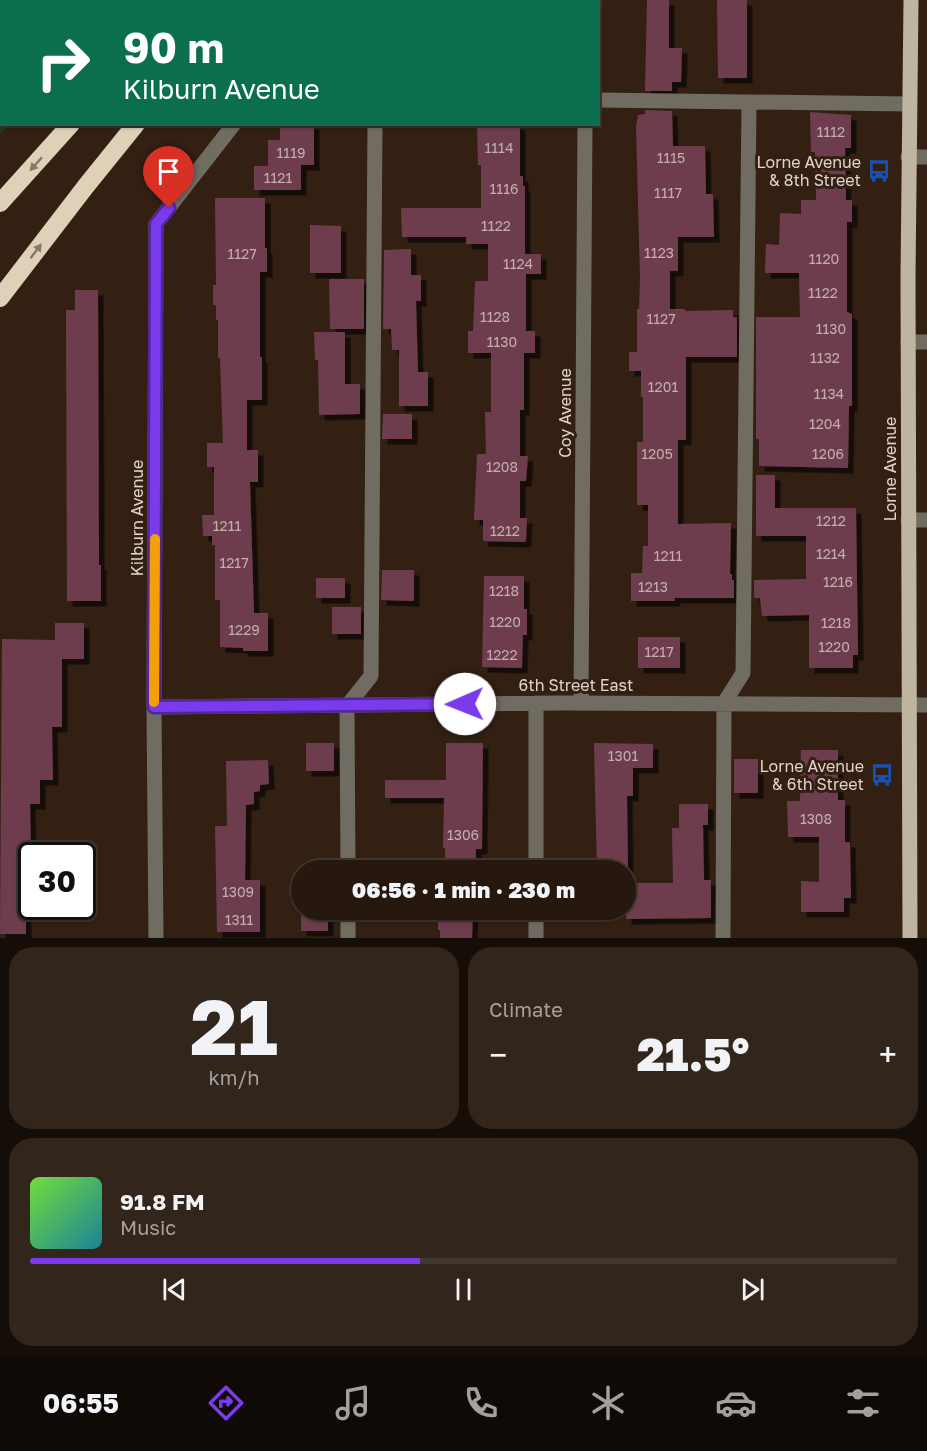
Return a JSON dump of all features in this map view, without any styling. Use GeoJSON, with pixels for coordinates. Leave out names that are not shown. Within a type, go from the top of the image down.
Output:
{"type":"FeatureCollection","features":[{"type":"Feature","properties":{"kind":"highway"},"geometry":{"type":"LineString","coordinates":[[0,203],[69,126]]}},
{"type":"Feature","properties":{"kind":"highway"},"geometry":{"type":"LineString","coordinates":[[0,298],[134,126]]}},
{"type":"Feature","properties":{"kind":"main road","name":"Lorne Avenue"},"geometry":{"type":"LineString","coordinates":[[910,938],[908,157],[911,0]]}},
{"type":"Feature","properties":{"kind":"street"},"geometry":{"type":"LineString","coordinates":[[600,100],[749,104],[909,104]]}},
{"type":"Feature","properties":{"kind":"street"},"geometry":{"type":"LineString","coordinates":[[723,938],[724,703],[743,673],[749,104]]}},
{"type":"Feature","properties":{"kind":"street","name":"Kilburn Avenue"},"geometry":{"type":"LineString","coordinates":[[156,938],[154,707],[156,224],[232,126]]}},
{"type":"Feature","properties":{"kind":"street"},"geometry":{"type":"LineString","coordinates":[[348,860],[347,705],[371,676],[375,126]]}},
{"type":"Feature","properties":{"kind":"street","name":"Coy Avenue"},"geometry":{"type":"LineString","coordinates":[[581,703],[585,126]]}},
{"type":"Feature","properties":{"kind":"street"},"geometry":{"type":"LineString","coordinates":[[908,157],[927,157]]}},
{"type":"Feature","properties":{"kind":"street"},"geometry":{"type":"LineString","coordinates":[[908,342],[927,342]]}},
{"type":"Feature","properties":{"kind":"street"},"geometry":{"type":"LineString","coordinates":[[908,520],[927,520]]}},
{"type":"Feature","properties":{"kind":"street"},"geometry":{"type":"LineString","coordinates":[[536,703],[536,860]]}},
{"type":"Feature","properties":{"kind":"street","name":"6th Street East"},"geometry":{"type":"LineString","coordinates":[[154,707],[536,703],[927,705]]}},
{"type":"Feature","properties":{"kind":"street"},"geometry":{"type":"LineString","coordinates":[[348,920],[348,938]]}},
{"type":"Feature","properties":{"kind":"street"},"geometry":{"type":"LineString","coordinates":[[536,920],[536,938]]}},
{"type":"Feature","properties":{"kind":"green space"},"geometry":{"type":"Polygon","coordinates":[[[0,126],[9,126],[0,134],[0,126]]]}},
{"type":"Feature","properties":{"kind":"building"},"geometry":{"type":"Polygon","coordinates":[[[647,0],[669,0],[669,48],[682,48],[681,82],[672,82],[672,91],[645,91],[647,0]]]}},
{"type":"Feature","properties":{"kind":"building"},"geometry":{"type":"Polygon","coordinates":[[[717,0],[747,0],[747,78],[718,78],[717,0]]]}},
{"type":"Feature","properties":{"kind":"building"},"geometry":{"type":"Polygon","coordinates":[[[645,110],[672,111],[673,146],[705,146],[706,194],[713,194],[714,237],[678,237],[678,271],[670,271],[670,309],[733,310],[733,317],[737,317],[737,357],[686,357],[686,440],[678,440],[678,524],[731,523],[730,574],[734,580],[734,598],[631,601],[631,573],[642,573],[643,546],[648,546],[648,505],[637,505],[637,442],[643,442],[641,371],[629,371],[629,352],[637,352],[640,279],[636,126],[638,115],[645,114],[645,110]]]}},
{"type":"Feature","properties":{"kind":"building"},"geometry":{"type":"Polygon","coordinates":[[[810,112],[851,115],[851,148],[845,148],[846,200],[852,200],[852,222],[847,222],[847,312],[852,314],[852,406],[849,406],[848,468],[759,466],[759,439],[756,439],[756,317],[800,317],[799,273],[765,273],[766,244],[779,245],[780,213],[801,214],[801,200],[816,200],[815,152],[811,152],[810,112]]]}},
{"type":"Feature","properties":{"kind":"building"},"geometry":{"type":"Polygon","coordinates":[[[280,126],[314,126],[314,165],[301,165],[301,190],[254,190],[254,166],[268,166],[268,140],[280,140],[280,126]]]}},
{"type":"Feature","properties":{"kind":"building"},"geometry":{"type":"Polygon","coordinates":[[[477,126],[520,126],[520,176],[523,176],[523,186],[525,186],[525,254],[541,254],[541,274],[526,274],[526,331],[535,331],[535,353],[524,353],[524,410],[520,410],[520,456],[528,456],[526,481],[520,481],[520,518],[527,518],[526,541],[524,542],[483,541],[483,520],[474,520],[477,454],[486,454],[485,412],[491,412],[491,353],[468,353],[468,331],[473,331],[475,281],[488,281],[488,244],[466,244],[466,237],[402,237],[401,208],[481,208],[481,165],[478,165],[477,126]]]}},
{"type":"Feature","properties":{"kind":"building"},"geometry":{"type":"Polygon","coordinates":[[[215,198],[265,198],[267,272],[260,272],[262,400],[247,400],[247,450],[258,450],[258,482],[250,482],[254,613],[268,613],[268,651],[243,651],[243,648],[220,647],[220,600],[215,600],[215,545],[212,545],[212,536],[203,536],[202,515],[214,515],[214,467],[207,467],[207,443],[223,443],[218,320],[216,320],[216,305],[213,305],[213,285],[216,285],[215,198]]]}},
{"type":"Feature","properties":{"kind":"building"},"geometry":{"type":"Polygon","coordinates":[[[310,225],[341,226],[341,273],[310,273],[310,225]]]}},
{"type":"Feature","properties":{"kind":"building"},"geometry":{"type":"Polygon","coordinates":[[[411,249],[411,275],[421,275],[421,301],[416,301],[418,372],[428,372],[428,406],[399,406],[399,350],[392,350],[391,329],[383,329],[384,250],[411,249]]]}},
{"type":"Feature","properties":{"kind":"building"},"geometry":{"type":"Polygon","coordinates":[[[329,279],[364,279],[364,329],[330,329],[329,279]]]}},
{"type":"Feature","properties":{"kind":"building"},"geometry":{"type":"Polygon","coordinates":[[[75,290],[98,290],[101,601],[67,601],[66,310],[75,310],[75,290]]]}},
{"type":"Feature","properties":{"kind":"building"},"geometry":{"type":"Polygon","coordinates":[[[314,332],[345,332],[345,384],[360,384],[360,414],[319,415],[318,360],[315,360],[314,332]]]}},
{"type":"Feature","properties":{"kind":"building"},"geometry":{"type":"Polygon","coordinates":[[[383,414],[412,414],[412,439],[382,439],[383,414]]]}},
{"type":"Feature","properties":{"kind":"building"},"geometry":{"type":"Polygon","coordinates":[[[756,475],[775,475],[775,508],[856,508],[858,655],[853,655],[853,668],[809,668],[809,615],[762,616],[760,598],[754,598],[754,580],[806,579],[806,536],[756,536],[756,475]]]}},
{"type":"Feature","properties":{"kind":"building"},"geometry":{"type":"Polygon","coordinates":[[[382,570],[414,570],[414,601],[381,600],[382,570]]]}},
{"type":"Feature","properties":{"kind":"building"},"geometry":{"type":"Polygon","coordinates":[[[484,576],[524,576],[527,635],[523,635],[522,668],[482,667],[484,576]]]}},
{"type":"Feature","properties":{"kind":"building"},"geometry":{"type":"Polygon","coordinates":[[[316,578],[345,578],[345,598],[316,598],[316,578]]]}},
{"type":"Feature","properties":{"kind":"building"},"geometry":{"type":"Polygon","coordinates":[[[332,607],[361,607],[361,634],[332,634],[332,607]]]}},
{"type":"Feature","properties":{"kind":"building"},"geometry":{"type":"Polygon","coordinates":[[[55,623],[84,623],[84,659],[62,659],[62,727],[52,727],[53,780],[40,780],[40,804],[30,804],[31,842],[18,842],[18,920],[26,920],[26,934],[0,934],[2,639],[55,640],[55,623]]]}},
{"type":"Feature","properties":{"kind":"building"},"geometry":{"type":"Polygon","coordinates":[[[638,637],[680,637],[680,668],[638,668],[638,637]]]}},
{"type":"Feature","properties":{"kind":"building"},"geometry":{"type":"Polygon","coordinates":[[[306,743],[334,743],[334,771],[306,771],[306,743]]]}},
{"type":"Feature","properties":{"kind":"building"},"geometry":{"type":"Polygon","coordinates":[[[446,743],[483,743],[482,849],[476,849],[475,860],[445,860],[445,848],[443,848],[444,798],[385,798],[385,780],[446,780],[446,743]]]}},
{"type":"Feature","properties":{"kind":"building"},"geometry":{"type":"Polygon","coordinates":[[[594,743],[653,744],[653,768],[633,768],[633,796],[627,796],[628,860],[597,860],[594,743]]]}},
{"type":"Feature","properties":{"kind":"building"},"geometry":{"type":"Polygon","coordinates":[[[801,750],[838,750],[838,800],[845,800],[845,842],[850,842],[851,898],[844,898],[844,912],[801,912],[801,881],[819,882],[819,837],[788,837],[787,801],[800,801],[801,750]]]}},
{"type":"Feature","properties":{"kind":"building"},"geometry":{"type":"Polygon","coordinates":[[[734,759],[758,759],[758,793],[734,793],[734,759]]]}},
{"type":"Feature","properties":{"kind":"building"},"geometry":{"type":"Polygon","coordinates":[[[268,760],[269,784],[260,785],[260,791],[254,792],[254,804],[246,805],[245,880],[260,880],[260,932],[217,932],[215,826],[227,826],[226,761],[268,760]]]}},
{"type":"Feature","properties":{"kind":"building"},"geometry":{"type":"Polygon","coordinates":[[[679,804],[708,804],[708,825],[703,825],[704,880],[711,880],[711,918],[636,919],[636,883],[673,883],[672,828],[679,828],[679,804]]]}},
{"type":"Feature","properties":{"kind":"building"},"geometry":{"type":"Polygon","coordinates":[[[301,920],[328,920],[328,931],[301,931],[301,920]]]}},
{"type":"Feature","properties":{"kind":"building"},"geometry":{"type":"Polygon","coordinates":[[[438,920],[473,920],[472,938],[440,938],[440,930],[438,930],[438,920]]]}},
{"type":"Feature","properties":{"kind":"slow traffic"},"geometry":{"type":"LineString","coordinates":[[154,702],[155,539]]}},
{"type":"Feature","properties":{"kind":"place","name":"Lorne Avenue & 8th Street"},"geometry":{"type":"Point","coordinates":[879,171]}},
{"type":"Feature","properties":{"kind":"place","name":"Lorne Avenue & 6th Street"},"geometry":{"type":"Point","coordinates":[882,775]}},
{"type":"Feature","properties":{"kind":"route"},"geometry":{"type":"LineString","coordinates":[[169,208],[156,224],[154,707],[465,704]]}}]}
